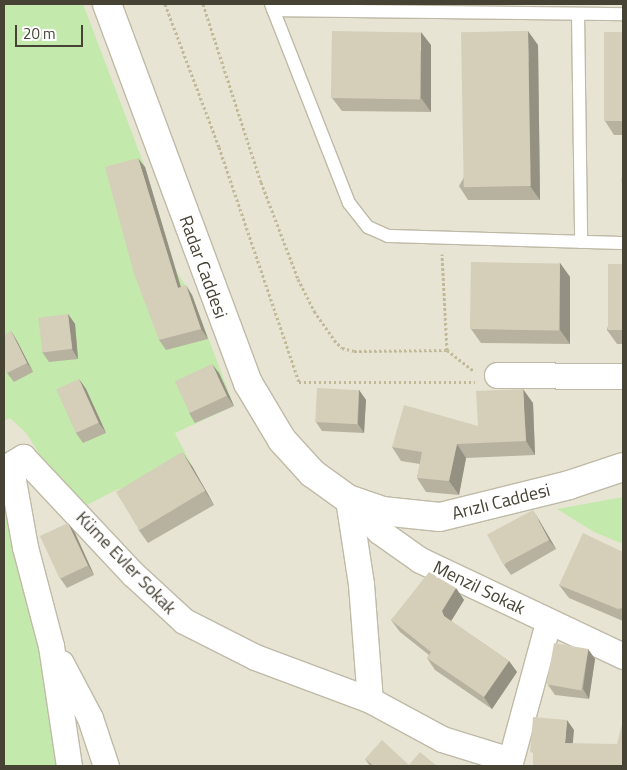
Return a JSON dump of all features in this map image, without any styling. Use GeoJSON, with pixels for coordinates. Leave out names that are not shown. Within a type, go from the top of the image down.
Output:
{"type":"FeatureCollection","features":[{"type":"Feature","properties":{"kind":"street","name":"Radar Caddesi"},"geometry":{"type":"LineString","coordinates":[[107,4],[248,383],[282,440],[312,473],[348,499]]}},
{"type":"Feature","properties":{"kind":"street"},"geometry":{"type":"LineString","coordinates":[[490,378],[623,376]]}},
{"type":"Feature","properties":{"kind":"street","name":"Küme Evler Sokak"},"geometry":{"type":"LineString","coordinates":[[69,766],[52,646],[25,547],[13,480],[13,463],[23,457],[133,574],[184,621],[255,657],[370,700],[442,740],[509,763],[548,622]]}},
{"type":"Feature","properties":{"kind":"street","name":"Arızlı Caddesi"},"geometry":{"type":"LineString","coordinates":[[348,499],[382,511],[440,517],[471,512],[623,467]]}},
{"type":"Feature","properties":{"kind":"street","name":"Menzil Sokak"},"geometry":{"type":"LineString","coordinates":[[348,499],[379,530],[420,560],[623,656]]}},
{"type":"Feature","properties":{"kind":"street"},"geometry":{"type":"LineString","coordinates":[[348,499],[360,575],[370,700]]}},
{"type":"Feature","properties":{"kind":"street","name":"Küme Evler Sokak"},"geometry":{"type":"LineString","coordinates":[[52,646],[90,718],[106,766]]}},
{"type":"Feature","properties":{"kind":"lane"},"geometry":{"type":"LineString","coordinates":[[623,14],[578,14],[564,9],[272,7],[358,218],[368,227],[388,236],[623,243]]}},
{"type":"Feature","properties":{"kind":"lane"},"geometry":{"type":"LineString","coordinates":[[578,14],[581,242]]}},
{"type":"Feature","properties":{"kind":"path"},"geometry":{"type":"LineString","coordinates":[[165,4],[219,147],[299,382],[490,378]]}},
{"type":"Feature","properties":{"kind":"path"},"geometry":{"type":"LineString","coordinates":[[203,4],[261,182],[298,278],[323,326],[342,348],[354,351],[447,350],[490,378]]}},
{"type":"Feature","properties":{"kind":"path"},"geometry":{"type":"LineString","coordinates":[[441,237],[447,350]]}},
{"type":"Feature","properties":{"kind":"shaded area"},"geometry":{"type":"Polygon","coordinates":[[[4,4],[623,4],[623,766],[4,766],[4,4]]]}},
{"type":"Feature","properties":{"kind":"green space"},"geometry":{"type":"Polygon","coordinates":[[[4,4],[83,4],[145,167],[177,273],[192,295],[234,406],[175,433],[192,466],[116,490],[85,506],[54,477],[26,433],[10,418],[4,421],[4,4]]]}},
{"type":"Feature","properties":{"kind":"green space"},"geometry":{"type":"Polygon","coordinates":[[[4,493],[45,666],[59,766],[4,766],[4,493]]]}},
{"type":"Feature","properties":{"kind":"green space"},"geometry":{"type":"Polygon","coordinates":[[[623,497],[623,544],[594,532],[557,509],[623,497]]]}},
{"type":"Feature","properties":{"kind":"building"},"geometry":{"type":"Polygon","coordinates":[[[332,31],[421,33],[420,100],[331,98],[332,31]]]}},
{"type":"Feature","properties":{"kind":"building"},"geometry":{"type":"Polygon","coordinates":[[[528,31],[531,186],[464,187],[461,32],[528,31]]]}},
{"type":"Feature","properties":{"kind":"building"},"geometry":{"type":"Polygon","coordinates":[[[604,32],[623,32],[623,121],[604,121],[604,32]]]}},
{"type":"Feature","properties":{"kind":"building"},"geometry":{"type":"Polygon","coordinates":[[[138,158],[178,288],[186,285],[201,329],[159,340],[134,274],[105,167],[138,158]]]}},
{"type":"Feature","properties":{"kind":"building"},"geometry":{"type":"Polygon","coordinates":[[[621,178],[623,178],[623,195],[621,178]]]}},
{"type":"Feature","properties":{"kind":"building"},"geometry":{"type":"Polygon","coordinates":[[[471,262],[560,264],[559,331],[470,329],[471,262]]]}},
{"type":"Feature","properties":{"kind":"building"},"geometry":{"type":"Polygon","coordinates":[[[608,264],[623,264],[623,330],[608,330],[608,264]]]}},
{"type":"Feature","properties":{"kind":"building"},"geometry":{"type":"Polygon","coordinates":[[[68,314],[72,349],[42,352],[38,318],[68,314]]]}},
{"type":"Feature","properties":{"kind":"building"},"geometry":{"type":"Polygon","coordinates":[[[11,331],[27,363],[7,373],[4,365],[4,335],[11,331]]]}},
{"type":"Feature","properties":{"kind":"building"},"geometry":{"type":"Polygon","coordinates":[[[212,364],[227,396],[190,413],[175,381],[212,364]]]}},
{"type":"Feature","properties":{"kind":"building"},"geometry":{"type":"Polygon","coordinates":[[[79,379],[99,423],[76,433],[56,389],[79,379]]]}},
{"type":"Feature","properties":{"kind":"building"},"geometry":{"type":"Polygon","coordinates":[[[317,388],[359,390],[357,424],[315,422],[317,388]]]}},
{"type":"Feature","properties":{"kind":"building"},"geometry":{"type":"Polygon","coordinates":[[[523,389],[526,441],[457,444],[449,481],[417,478],[422,452],[392,447],[404,405],[478,426],[476,391],[523,389]]]}},
{"type":"Feature","properties":{"kind":"building"},"geometry":{"type":"Polygon","coordinates":[[[182,452],[205,491],[139,530],[116,492],[182,452]]]}},
{"type":"Feature","properties":{"kind":"building"},"geometry":{"type":"Polygon","coordinates":[[[533,510],[549,540],[503,564],[487,534],[533,510]]]}},
{"type":"Feature","properties":{"kind":"building"},"geometry":{"type":"Polygon","coordinates":[[[68,523],[88,566],[60,579],[40,536],[68,523]]]}},
{"type":"Feature","properties":{"kind":"building"},"geometry":{"type":"Polygon","coordinates":[[[583,533],[623,552],[623,608],[618,609],[559,585],[583,533]]]}},
{"type":"Feature","properties":{"kind":"building"},"geometry":{"type":"Polygon","coordinates":[[[429,572],[456,588],[442,611],[444,616],[509,661],[484,697],[427,658],[431,652],[391,620],[429,572]]]}},
{"type":"Feature","properties":{"kind":"building"},"geometry":{"type":"Polygon","coordinates":[[[554,643],[588,649],[581,690],[547,684],[554,643]]]}},
{"type":"Feature","properties":{"kind":"building"},"geometry":{"type":"Polygon","coordinates":[[[533,717],[567,720],[565,743],[617,744],[623,724],[623,766],[533,766],[533,753],[530,752],[533,717]]]}},
{"type":"Feature","properties":{"kind":"building"},"geometry":{"type":"Polygon","coordinates":[[[382,740],[409,765],[420,752],[437,766],[374,766],[365,759],[382,740]]]}}]}
